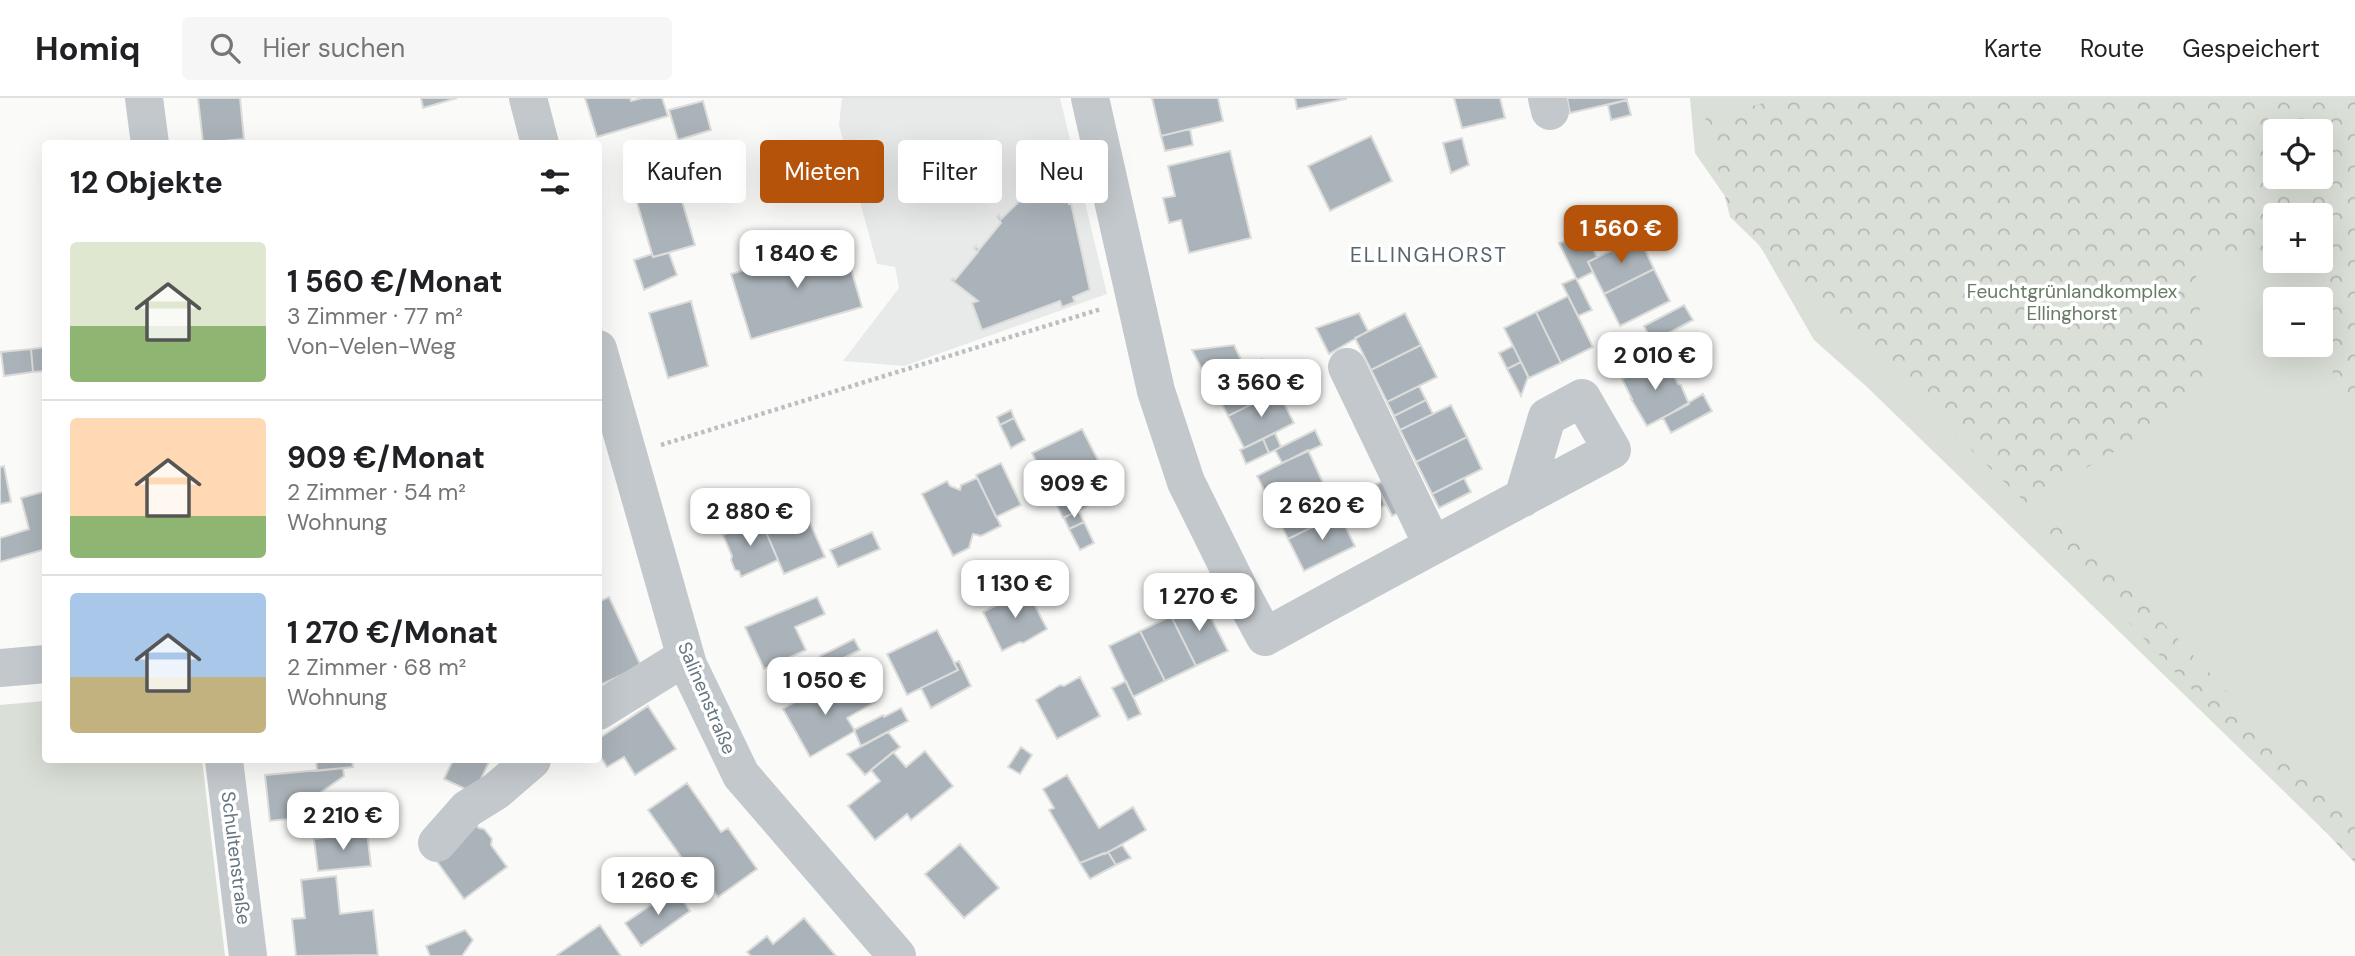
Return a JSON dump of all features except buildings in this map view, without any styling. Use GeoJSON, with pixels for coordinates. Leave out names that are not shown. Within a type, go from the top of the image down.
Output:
{"type":"FeatureCollection","features":[{"type":"Feature","properties":{"kind":"street"},"geometry":{"type":"LineString","coordinates":[[144,98],[149,140]]}},
{"type":"Feature","properties":{"kind":"street"},"geometry":{"type":"LineString","coordinates":[[527,98],[539,140]]}},
{"type":"Feature","properties":{"kind":"street"},"geometry":{"type":"LineString","coordinates":[[1090,98],[1156,391],[1186,482],[1265,636],[1432,544],[1523,498]]}},
{"type":"Feature","properties":{"kind":"street","name":"Salinenstraße"},"geometry":{"type":"LineString","coordinates":[[602,363],[685,657],[741,775],[897,956]]}},
{"type":"Feature","properties":{"kind":"street"},"geometry":{"type":"LineString","coordinates":[[1347,367],[1432,544]]}},
{"type":"Feature","properties":{"kind":"street"},"geometry":{"type":"LineString","coordinates":[[602,708],[685,657]]}},
{"type":"Feature","properties":{"kind":"street"},"geometry":{"type":"LineString","coordinates":[[0,668],[42,664]]}},
{"type":"Feature","properties":{"kind":"street","name":"Schultenstraße"},"geometry":{"type":"LineString","coordinates":[[224,763],[248,956]]}},
{"type":"Feature","properties":{"kind":"street"},"geometry":{"type":"LineString","coordinates":[[437,843],[467,809],[496,791],[529,763]]}},
{"type":"Feature","properties":{"kind":"path"},"geometry":{"type":"LineString","coordinates":[[628,455],[1135,299]]}},
{"type":"Feature","properties":{"kind":"shaded area"},"geometry":{"type":"Polygon","coordinates":[[[842,98],[1060,98],[1070,140],[1016,140],[1016,203],[1085,203],[1107,294],[904,366],[843,361],[899,288],[895,267],[877,264],[860,203],[884,203],[884,140],[843,140],[839,125],[842,98]]]}},
{"type":"Feature","properties":{"kind":"green space","name":"Feuchtgrünlandkomplex Ellinghorst"},"geometry":{"type":"Polygon","coordinates":[[[1690,98],[2355,98],[2355,851],[2333,839],[1866,386],[1814,340],[1763,251],[1695,153],[1690,98]]]}},
{"type":"Feature","properties":{"kind":"green space"},"geometry":{"type":"Polygon","coordinates":[[[1776,98],[2355,98],[2355,402],[2333,380],[2333,287],[2329,287],[2329,273],[2333,273],[2333,203],[2263,203],[2263,251],[2194,255],[2206,370],[2180,413],[2026,503],[1730,217],[1705,117],[1776,98]]]}},
{"type":"Feature","properties":{"kind":"green space"},"geometry":{"type":"Polygon","coordinates":[[[2067,519],[2279,748],[2355,811],[2355,863],[2036,524],[2067,519]]]}},
{"type":"Feature","properties":{"kind":"green space"},"geometry":{"type":"Polygon","coordinates":[[[42,701],[42,763],[202,763],[225,956],[0,956],[0,705],[42,701]]]}},
{"type":"Feature","properties":{"kind":"district","name":"ELLINGHORST"},"geometry":{"type":"Point","coordinates":[1429,255]}}]}
